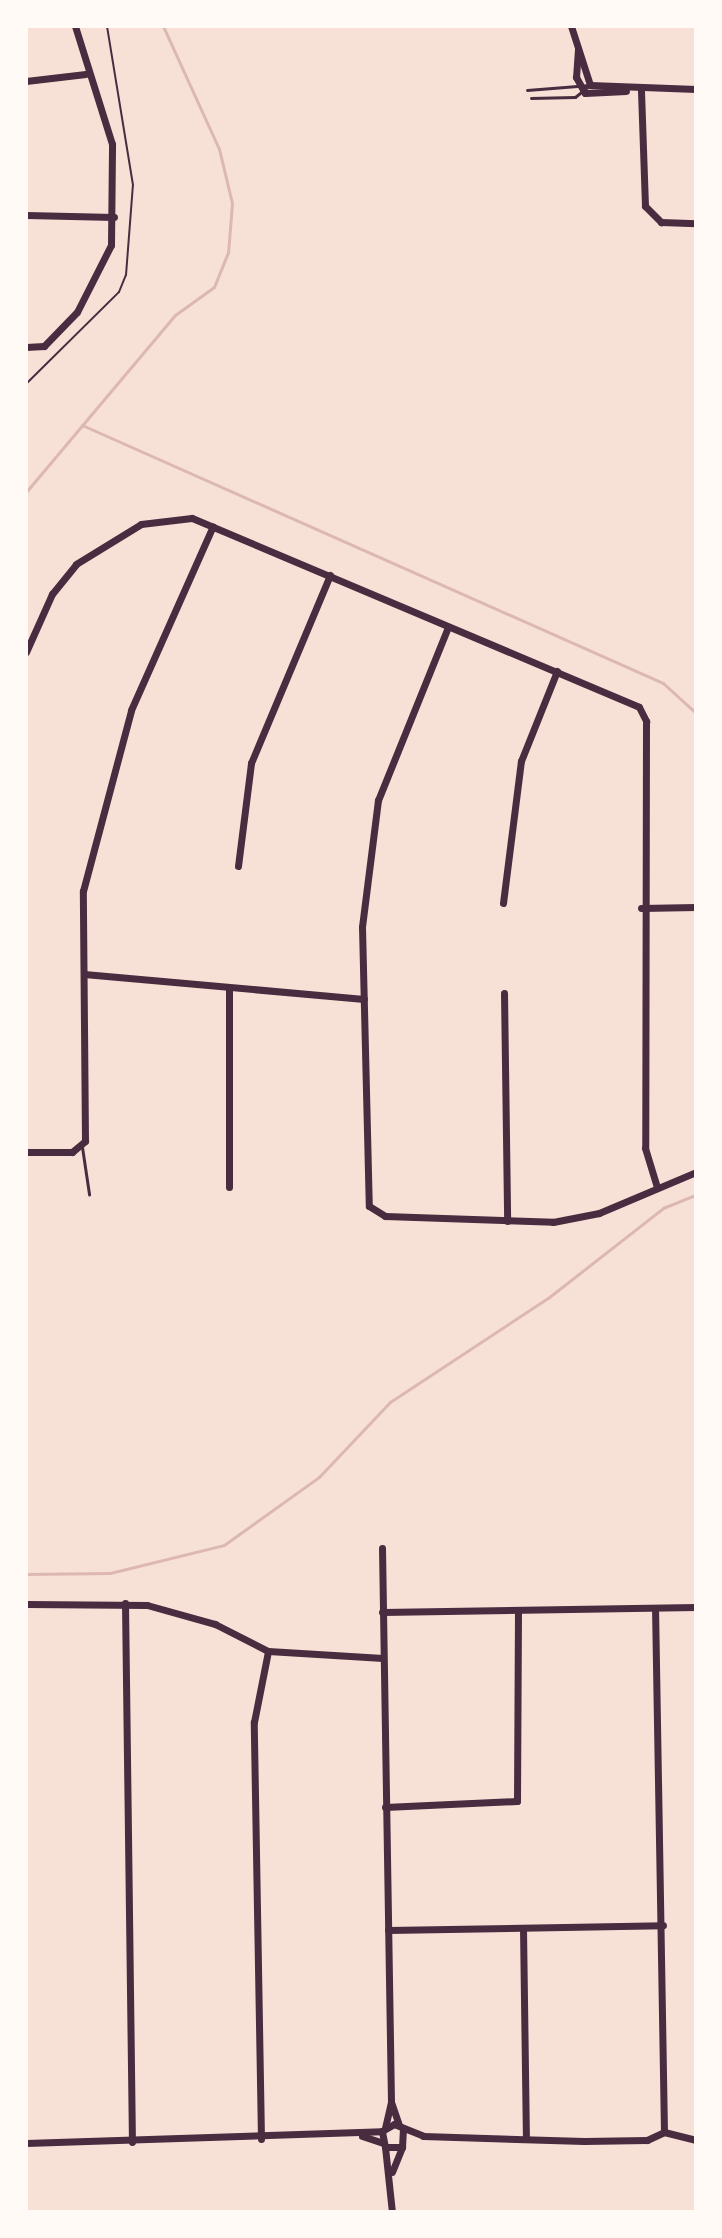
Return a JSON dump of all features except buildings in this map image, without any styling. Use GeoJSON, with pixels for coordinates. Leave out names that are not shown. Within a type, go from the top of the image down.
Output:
{"type":"FeatureCollection","features":[{"type":"Feature","properties":{"kind":"street"},"geometry":{"type":"LineString","coordinates":[[26,347],[47,344],[90,294],[114,217],[112,144],[86,74],[75,26]]}},
{"type":"Feature","properties":{"kind":"street"},"geometry":{"type":"LineString","coordinates":[[571,26],[585,89],[696,89]]}},
{"type":"Feature","properties":{"kind":"street"},"geometry":{"type":"LineString","coordinates":[[26,81],[86,74]]}},
{"type":"Feature","properties":{"kind":"street"},"geometry":{"type":"LineString","coordinates":[[641,91],[645,206],[661,222],[696,223]]}},
{"type":"Feature","properties":{"kind":"street"},"geometry":{"type":"LineString","coordinates":[[26,215],[114,217]]}},
{"type":"Feature","properties":{"kind":"street"},"geometry":{"type":"LineString","coordinates":[[26,652],[52,594],[107,540],[175,518],[213,526],[557,671],[644,713],[641,908],[645,1148],[656,1185]]}},
{"type":"Feature","properties":{"kind":"street"},"geometry":{"type":"LineString","coordinates":[[26,1152],[82,1147],[83,891],[131,710],[213,526]]}},
{"type":"Feature","properties":{"kind":"street"},"geometry":{"type":"LineString","coordinates":[[238,866],[251,763],[330,575]]}},
{"type":"Feature","properties":{"kind":"street"},"geometry":{"type":"LineString","coordinates":[[448,627],[378,800],[362,927],[371,1210],[507,1221],[586,1217],[656,1185],[696,1172]]}},
{"type":"Feature","properties":{"kind":"street"},"geometry":{"type":"LineString","coordinates":[[503,903],[521,761],[557,671]]}},
{"type":"Feature","properties":{"kind":"street"},"geometry":{"type":"LineString","coordinates":[[641,908],[696,907]]}},
{"type":"Feature","properties":{"kind":"street"},"geometry":{"type":"LineString","coordinates":[[84,974],[169,976],[229,988],[364,999]]}},
{"type":"Feature","properties":{"kind":"street"},"geometry":{"type":"LineString","coordinates":[[229,988],[229,1187]]}},
{"type":"Feature","properties":{"kind":"street"},"geometry":{"type":"LineString","coordinates":[[504,993],[507,1221]]}},
{"type":"Feature","properties":{"kind":"street"},"geometry":{"type":"LineString","coordinates":[[382,1548],[391,2102],[384,2129],[384,2145],[392,2174],[392,2212]]}},
{"type":"Feature","properties":{"kind":"street"},"geometry":{"type":"LineString","coordinates":[[26,1604],[125,1603],[181,1611],[268,1651],[383,1658]]}},
{"type":"Feature","properties":{"kind":"street"},"geometry":{"type":"LineString","coordinates":[[125,1603],[132,2142]]}},
{"type":"Feature","properties":{"kind":"street"},"geometry":{"type":"LineString","coordinates":[[382,1612],[696,1607]]}},
{"type":"Feature","properties":{"kind":"street"},"geometry":{"type":"LineString","coordinates":[[655,1608],[663,1925],[664,2132]]}},
{"type":"Feature","properties":{"kind":"street"},"geometry":{"type":"LineString","coordinates":[[385,1807],[517,1801],[518,1610]]}},
{"type":"Feature","properties":{"kind":"street"},"geometry":{"type":"LineString","coordinates":[[261,2139],[254,1722],[268,1651]]}},
{"type":"Feature","properties":{"kind":"street"},"geometry":{"type":"LineString","coordinates":[[388,1930],[663,1925]]}},
{"type":"Feature","properties":{"kind":"street"},"geometry":{"type":"LineString","coordinates":[[523,1928],[526,2137]]}},
{"type":"Feature","properties":{"kind":"street"},"geometry":{"type":"LineString","coordinates":[[391,2102],[401,2127],[403,2145],[392,2174]]}},
{"type":"Feature","properties":{"kind":"street"},"geometry":{"type":"LineString","coordinates":[[26,2143],[362,2136],[401,2127],[423,2136],[647,2140],[664,2132],[696,2140]]}},
{"type":"Feature","properties":{"kind":"street"},"geometry":{"type":"LineString","coordinates":[[362,2136],[384,2145],[403,2145],[423,2136]]}},
{"type":"Feature","properties":{"kind":"lane"},"geometry":{"type":"LineString","coordinates":[[527,90],[585,89]]}},
{"type":"Feature","properties":{"kind":"lane"},"geometry":{"type":"LineString","coordinates":[[531,98],[585,89]]}},
{"type":"Feature","properties":{"kind":"lane"},"geometry":{"type":"LineString","coordinates":[[82,1147],[89,1194]]}},
{"type":"Feature","properties":{"kind":"path"},"geometry":{"type":"LineString","coordinates":[[26,384],[119,292],[126,275],[133,185],[107,26]]}},
{"type":"Feature","properties":{"kind":"waterway"},"geometry":{"type":"LineString","coordinates":[[26,492],[175,315],[214,287],[228,253],[232,203],[219,149],[163,26]]}},
{"type":"Feature","properties":{"kind":"waterway"},"geometry":{"type":"LineString","coordinates":[[82,425],[663,683],[696,713]]}},
{"type":"Feature","properties":{"kind":"waterway"},"geometry":{"type":"LineString","coordinates":[[26,1574],[110,1573],[224,1545],[319,1477],[390,1402],[548,1298],[663,1208],[696,1195]]}}]}
